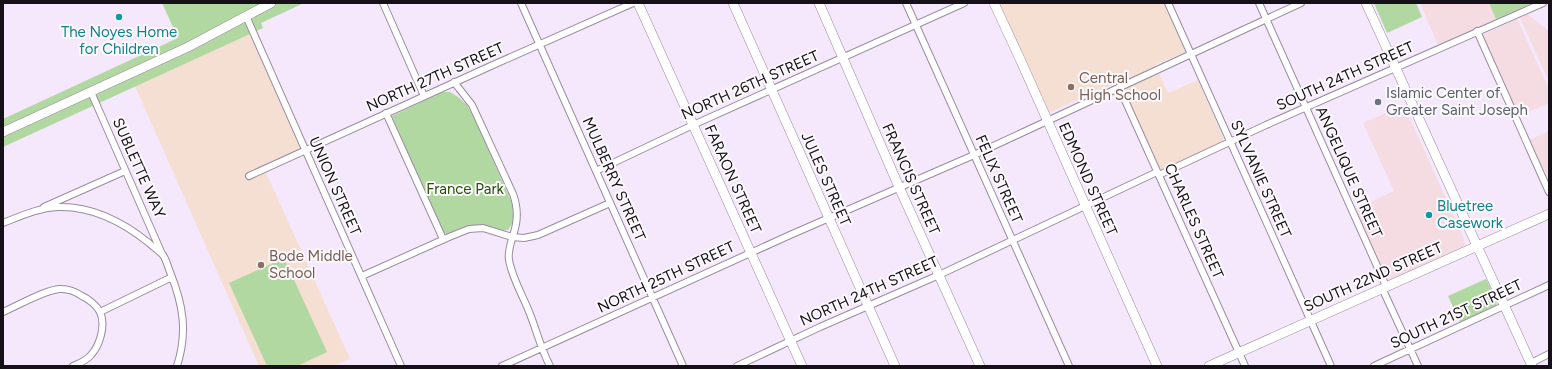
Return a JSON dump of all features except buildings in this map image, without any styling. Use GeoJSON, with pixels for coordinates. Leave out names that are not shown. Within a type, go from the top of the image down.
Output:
{"type":"FeatureCollection","features":[{"type":"Feature","properties":{"kind":"street"},"geometry":{"type":"LineString","coordinates":[[3,132],[188,47],[271,3]]}},
{"type":"Feature","properties":{"kind":"street"},"geometry":{"type":"LineString","coordinates":[[383,3],[424,96]]}},
{"type":"Feature","properties":{"kind":"street","name":"MULBERRY STREET"},"geometry":{"type":"LineString","coordinates":[[521,3],[683,366]]}},
{"type":"Feature","properties":{"kind":"street","name":"NORTH 27TH STREET"},"geometry":{"type":"LineString","coordinates":[[249,176],[454,82],[633,3]]}},
{"type":"Feature","properties":{"kind":"street","name":"FARAON STREET"},"geometry":{"type":"LineString","coordinates":[[638,3],[802,366]]}},
{"type":"Feature","properties":{"kind":"street","name":"JULES STREET"},"geometry":{"type":"LineString","coordinates":[[733,3],[895,366]]}},
{"type":"Feature","properties":{"kind":"street","name":"FRANCIS STREET"},"geometry":{"type":"LineString","coordinates":[[819,3],[899,187],[980,366]]}},
{"type":"Feature","properties":{"kind":"street","name":"FELIX STREET"},"geometry":{"type":"LineString","coordinates":[[906,3],[1069,366]]}},
{"type":"Feature","properties":{"kind":"street","name":"NORTH 26TH STREET"},"geometry":{"type":"LineString","coordinates":[[596,171],[693,125],[964,3]]}},
{"type":"Feature","properties":{"kind":"street","name":"EDMOND STREET"},"geometry":{"type":"LineString","coordinates":[[994,3],[1157,366]]}},
{"type":"Feature","properties":{"kind":"street","name":"SYLVANIE STREET"},"geometry":{"type":"LineString","coordinates":[[1168,3],[1331,366]]}},
{"type":"Feature","properties":{"kind":"street","name":"ANGELIQUE STREET"},"geometry":{"type":"LineString","coordinates":[[1259,3],[1418,366]]}},
{"type":"Feature","properties":{"kind":"street","name":"NORTH 25TH STREET"},"geometry":{"type":"LineString","coordinates":[[502,366],[750,252],[974,155],[1301,3]]}},
{"type":"Feature","properties":{"kind":"street"},"geometry":{"type":"LineString","coordinates":[[1366,3],[1531,365],[1549,354]]}},
{"type":"Feature","properties":{"kind":"street","name":"SOUTH 24TH STREET"},"geometry":{"type":"LineString","coordinates":[[1012,241],[1085,206],[1543,3]]}},
{"type":"Feature","properties":{"kind":"street","name":"UNION STREET"},"geometry":{"type":"LineString","coordinates":[[246,16],[401,366]]}},
{"type":"Feature","properties":{"kind":"street"},"geometry":{"type":"LineString","coordinates":[[1477,31],[1549,192]]}},
{"type":"Feature","properties":{"kind":"street"},"geometry":{"type":"LineString","coordinates":[[454,82],[472,105],[514,194],[518,208],[509,259],[512,271],[531,316],[541,348],[550,366]]}},
{"type":"Feature","properties":{"kind":"street","name":"CHARLES STREET"},"geometry":{"type":"LineString","coordinates":[[1119,87],[1245,366]]}},
{"type":"Feature","properties":{"kind":"street","name":"SUBLETTE WAY"},"geometry":{"type":"LineString","coordinates":[[91,92],[172,277],[183,311],[182,338],[177,366]]}},
{"type":"Feature","properties":{"kind":"street"},"geometry":{"type":"LineString","coordinates":[[386,114],[443,239]]}},
{"type":"Feature","properties":{"kind":"street"},"geometry":{"type":"LineString","coordinates":[[3,223],[37,210],[125,171]]}},
{"type":"Feature","properties":{"kind":"street"},"geometry":{"type":"LineString","coordinates":[[362,276],[443,239],[469,229],[478,228],[492,230],[512,237],[524,238],[538,235],[610,203]]}},
{"type":"Feature","properties":{"kind":"street"},"geometry":{"type":"LineString","coordinates":[[37,210],[59,207],[90,211],[107,216],[139,235],[163,256]]}},
{"type":"Feature","properties":{"kind":"street","name":"SOUTH 22ND STREET"},"geometry":{"type":"LineString","coordinates":[[1209,366],[1549,214]]}},
{"type":"Feature","properties":{"kind":"street","name":"NORTH 24TH STREET"},"geometry":{"type":"LineString","coordinates":[[737,366],[1012,241]]}},
{"type":"Feature","properties":{"kind":"street"},"geometry":{"type":"LineString","coordinates":[[100,312],[172,277]]}},
{"type":"Feature","properties":{"kind":"street","name":"SOUTH 21ST STREET"},"geometry":{"type":"LineString","coordinates":[[1374,366],[1549,285]]}},
{"type":"Feature","properties":{"kind":"street"},"geometry":{"type":"LineString","coordinates":[[3,312],[46,293],[61,289],[68,289],[85,297],[100,312],[102,326],[98,345],[92,355],[85,361],[73,366]]}},
{"type":"Feature","properties":{"kind":"shaded area","name":"Central High School"},"geometry":{"type":"Polygon","coordinates":[[[998,3],[1164,3],[1185,52],[1155,65],[1168,93],[1198,80],[1224,142],[1162,170],[1159,168],[1120,81],[1048,113],[998,3]]]}},
{"type":"Feature","properties":{"kind":"shaded area"},"geometry":{"type":"Polygon","coordinates":[[[1420,3],[1489,3],[1496,19],[1438,45],[1420,3]]]}},
{"type":"Feature","properties":{"kind":"shaded area"},"geometry":{"type":"Polygon","coordinates":[[[1527,14],[1549,31],[1549,82],[1520,18],[1527,14]]]}},
{"type":"Feature","properties":{"kind":"shaded area"},"geometry":{"type":"Polygon","coordinates":[[[1517,19],[1549,89],[1549,103],[1519,116],[1483,35],[1517,19]]]}},
{"type":"Feature","properties":{"kind":"shaded area","name":"Bode Middle School"},"geometry":{"type":"Polygon","coordinates":[[[252,33],[300,146],[298,150],[263,166],[350,359],[333,366],[259,366],[135,86],[252,33]]]}},
{"type":"Feature","properties":{"kind":"shaded area"},"geometry":{"type":"Polygon","coordinates":[[[1404,105],[1465,243],[1460,249],[1390,280],[1386,278],[1355,209],[1394,191],[1363,123],[1404,105]]]}},
{"type":"Feature","properties":{"kind":"shaded area"},"geometry":{"type":"Polygon","coordinates":[[[1549,131],[1549,184],[1529,140],[1549,131]]]}},
{"type":"Feature","properties":{"kind":"green space"},"geometry":{"type":"Polygon","coordinates":[[[162,3],[304,3],[261,23],[263,28],[3,147],[3,119],[178,38],[162,3]]]}},
{"type":"Feature","properties":{"kind":"green space"},"geometry":{"type":"Polygon","coordinates":[[[1374,3],[1416,3],[1422,17],[1387,33],[1374,3]]]}},
{"type":"Feature","properties":{"kind":"green space"},"geometry":{"type":"Polygon","coordinates":[[[1489,3],[1533,3],[1496,19],[1489,3]]]}},
{"type":"Feature","properties":{"kind":"green space","name":"France Park"},"geometry":{"type":"Polygon","coordinates":[[[442,92],[450,92],[458,97],[467,105],[476,122],[513,205],[513,222],[508,230],[499,230],[479,225],[448,235],[442,231],[392,116],[442,92]]]}},
{"type":"Feature","properties":{"kind":"green space"},"geometry":{"type":"Polygon","coordinates":[[[284,258],[327,352],[297,366],[267,366],[229,283],[284,258]]]}},
{"type":"Feature","properties":{"kind":"green space"},"geometry":{"type":"Polygon","coordinates":[[[1486,279],[1497,301],[1496,306],[1460,322],[1448,296],[1486,279]]]}},
{"type":"Feature","properties":{"kind":"place","name":"The Noyes Home for Children"},"geometry":{"type":"Point","coordinates":[119,17]}},
{"type":"Feature","properties":{"kind":"place","name":"Central High School"},"geometry":{"type":"Point","coordinates":[1071,87]}},
{"type":"Feature","properties":{"kind":"place","name":"Islamic Center of Greater Saint Joseph"},"geometry":{"type":"Point","coordinates":[1378,102]}},
{"type":"Feature","properties":{"kind":"place","name":"Bluetree Casework"},"geometry":{"type":"Point","coordinates":[1429,215]}},
{"type":"Feature","properties":{"kind":"place","name":"Bode Middle School"},"geometry":{"type":"Point","coordinates":[261,265]}}]}
